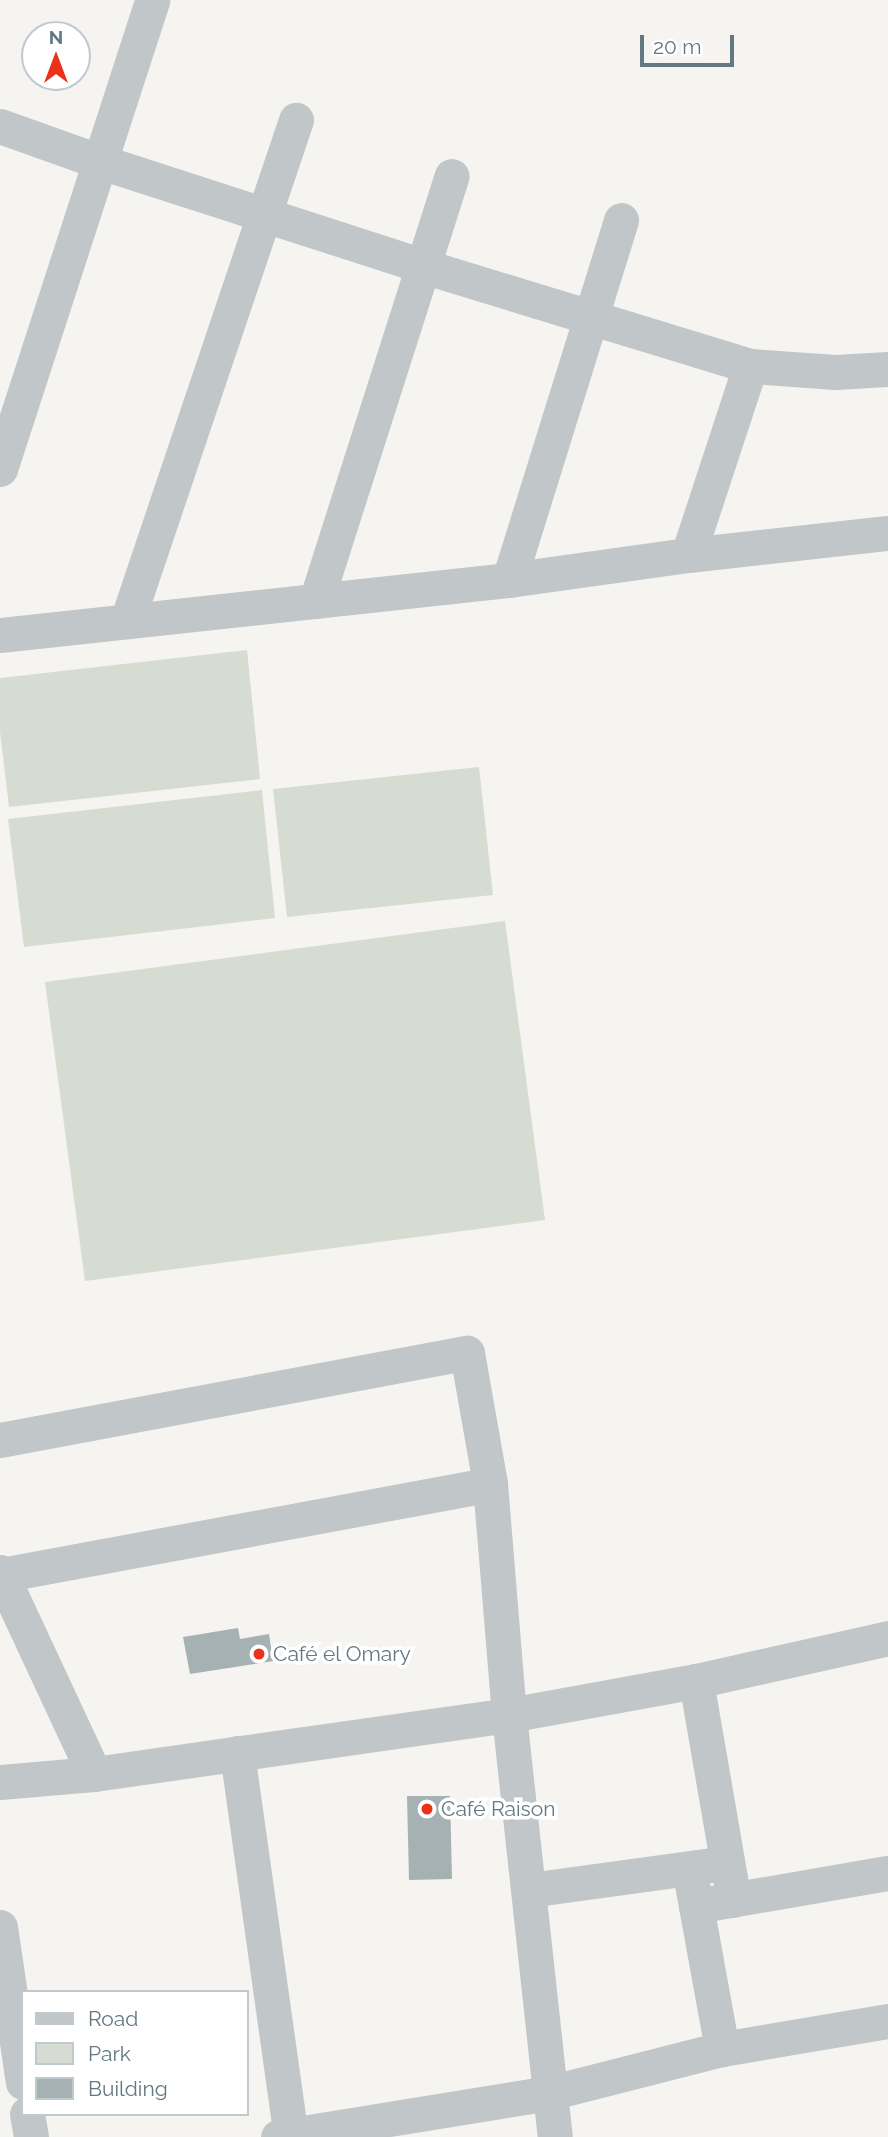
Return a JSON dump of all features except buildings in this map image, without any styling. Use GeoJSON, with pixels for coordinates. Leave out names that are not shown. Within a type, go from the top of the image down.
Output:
{"type":"FeatureCollection","features":[{"type":"Feature","properties":{"kind":"street"},"geometry":{"type":"LineString","coordinates":[[0,469],[152,0]]}},
{"type":"Feature","properties":{"kind":"street"},"geometry":{"type":"LineString","coordinates":[[127,621],[296,120]]}},
{"type":"Feature","properties":{"kind":"street"},"geometry":{"type":"LineString","coordinates":[[0,126],[101,162],[424,266],[750,366],[835,372],[888,369]]}},
{"type":"Feature","properties":{"kind":"street"},"geometry":{"type":"LineString","coordinates":[[316,601],[452,176]]}},
{"type":"Feature","properties":{"kind":"street"},"geometry":{"type":"LineString","coordinates":[[509,580],[621,220]]}},
{"type":"Feature","properties":{"kind":"street"},"geometry":{"type":"LineString","coordinates":[[688,555],[750,366]]}},
{"type":"Feature","properties":{"kind":"street"},"geometry":{"type":"LineString","coordinates":[[0,635],[509,580],[688,555],[888,533]]}},
{"type":"Feature","properties":{"kind":"street"},"geometry":{"type":"LineString","coordinates":[[0,1440],[467,1353],[490,1484],[509,1715],[548,2093],[555,2137]]}},
{"type":"Feature","properties":{"kind":"street"},"geometry":{"type":"LineString","coordinates":[[94,1774],[1,1573],[490,1484]]}},
{"type":"Feature","properties":{"kind":"street"},"geometry":{"type":"LineString","coordinates":[[0,1782],[94,1774],[509,1715],[696,1681],[888,1639]]}},
{"type":"Feature","properties":{"kind":"street"},"geometry":{"type":"LineString","coordinates":[[696,1681],[734,1900]]}},
{"type":"Feature","properties":{"kind":"street"},"geometry":{"type":"LineString","coordinates":[[237,1754],[286,2136],[548,2093],[722,2049],[888,2021]]}},
{"type":"Feature","properties":{"kind":"street"},"geometry":{"type":"LineString","coordinates":[[529,1890],[726,1863]]}},
{"type":"Feature","properties":{"kind":"street"},"geometry":{"type":"LineString","coordinates":[[688,1867],[722,2049]]}},
{"type":"Feature","properties":{"kind":"street"},"geometry":{"type":"LineString","coordinates":[[695,1906],[888,1873]]}},
{"type":"Feature","properties":{"kind":"street"},"geometry":{"type":"LineString","coordinates":[[0,1927],[21,2069]]}},
{"type":"Feature","properties":{"kind":"street"},"geometry":{"type":"LineString","coordinates":[[27,2116],[31,2137]]}},
{"type":"Feature","properties":{"kind":"green space"},"geometry":{"type":"Polygon","coordinates":[[[247,650],[260,779],[9,807],[0,732],[0,678],[247,650]]]}},
{"type":"Feature","properties":{"kind":"green space"},"geometry":{"type":"Polygon","coordinates":[[[479,767],[493,895],[287,917],[273,789],[479,767]]]}},
{"type":"Feature","properties":{"kind":"green space"},"geometry":{"type":"Polygon","coordinates":[[[262,790],[275,918],[24,947],[8,819],[262,790]]]}},
{"type":"Feature","properties":{"kind":"green space"},"geometry":{"type":"Polygon","coordinates":[[[505,921],[545,1220],[85,1281],[45,982],[505,921]]]}},
{"type":"Feature","properties":{"kind":"place","name":"Café el Omary"},"geometry":{"type":"Point","coordinates":[259,1654]}},
{"type":"Feature","properties":{"kind":"place","name":"Café Raison"},"geometry":{"type":"Point","coordinates":[427,1809]}}]}
